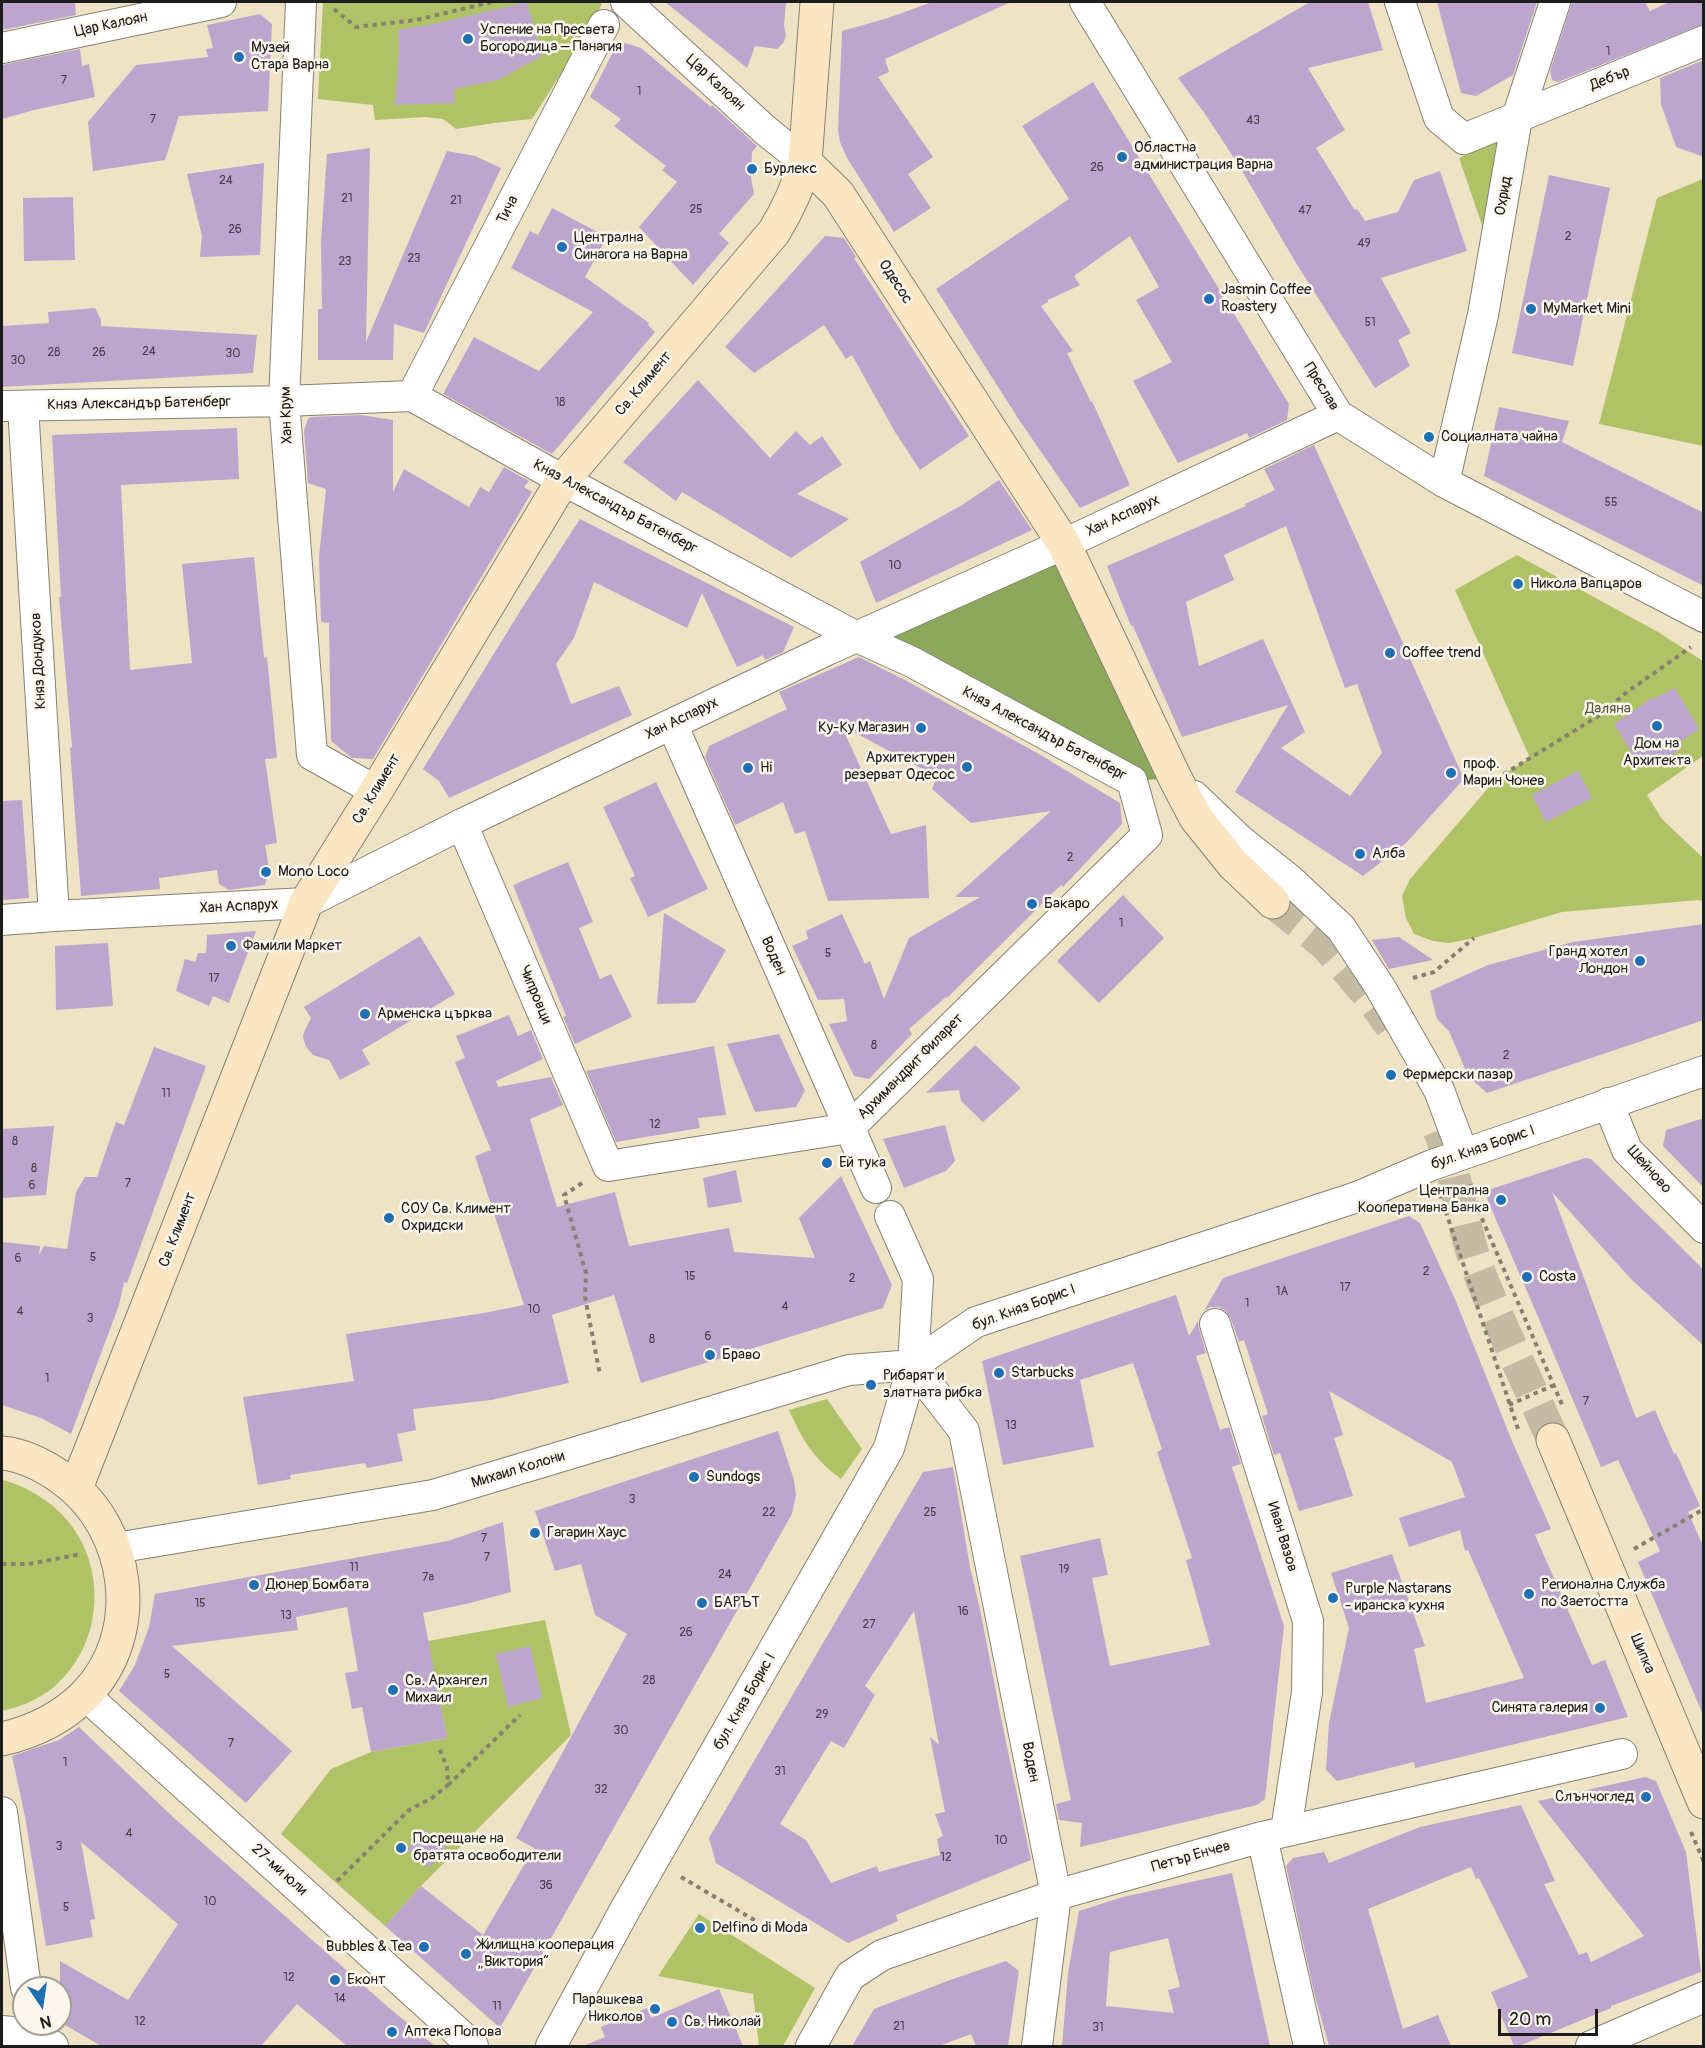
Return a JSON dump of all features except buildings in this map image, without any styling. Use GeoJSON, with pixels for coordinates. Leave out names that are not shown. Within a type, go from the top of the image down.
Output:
{"type":"FeatureCollection","features":[{"type":"Feature","properties":{"kind":"street","name":"Цар Калоян"},"geometry":{"type":"LineString","coordinates":[[2,48],[221,2]]}},
{"type":"Feature","properties":{"kind":"street","name":"Хан Крум"},"geometry":{"type":"LineString","coordinates":[[301,2],[284,401],[312,755],[376,791]]}},
{"type":"Feature","properties":{"kind":"street","name":"Цар Калоян"},"geometry":{"type":"LineString","coordinates":[[626,2],[765,130],[805,162]]}},
{"type":"Feature","properties":{"kind":"street"},"geometry":{"type":"LineString","coordinates":[[805,162],[817,2]]}},
{"type":"Feature","properties":{"kind":"street","name":"Преслав"},"geometry":{"type":"LineString","coordinates":[[1085,2],[1338,415],[1444,482],[1699,631]]}},
{"type":"Feature","properties":{"kind":"street"},"geometry":{"type":"LineString","coordinates":[[1400,2],[1439,118],[1464,139],[1517,118]]}},
{"type":"Feature","properties":{"kind":"street","name":"Охрид"},"geometry":{"type":"LineString","coordinates":[[1444,482],[1483,315],[1517,118],[1556,2]]}},
{"type":"Feature","properties":{"kind":"street","name":"Тича"},"geometry":{"type":"LineString","coordinates":[[412,396],[604,25]]}},
{"type":"Feature","properties":{"kind":"street","name":"Дебър"},"geometry":{"type":"LineString","coordinates":[[1517,118],[1704,41]]}},
{"type":"Feature","properties":{"kind":"street","name":"Св. Климент"},"geometry":{"type":"LineString","coordinates":[[76,1488],[306,903],[563,480],[774,232],[800,184],[805,162]]}},
{"type":"Feature","properties":{"kind":"street","name":"Одесос"},"geometry":{"type":"LineString","coordinates":[[805,162],[838,194],[1064,544]]}},
{"type":"Feature","properties":{"kind":"street","name":"Княз Александър Батенберг"},"geometry":{"type":"LineString","coordinates":[[12,406],[412,396],[563,480],[857,637],[912,662],[1132,781],[1147,835]]}},
{"type":"Feature","properties":{"kind":"street","name":"Княз Дондуков"},"geometry":{"type":"LineString","coordinates":[[12,406],[54,915]]}},
{"type":"Feature","properties":{"kind":"street","name":"Хан Аспарух"},"geometry":{"type":"LineString","coordinates":[[2,920],[54,915],[306,903],[462,824],[827,650],[1064,544],[1338,415]]}},
{"type":"Feature","properties":{"kind":"street"},"geometry":{"type":"LineString","coordinates":[[1064,544],[1196,818],[1233,864],[1273,902]]}},
{"type":"Feature","properties":{"kind":"street","name":"Воден"},"geometry":{"type":"LineString","coordinates":[[672,724],[876,1188]]}},
{"type":"Feature","properties":{"kind":"street"},"geometry":{"type":"LineString","coordinates":[[1175,778],[1240,841],[1290,880],[1341,928],[1380,987],[1439,1090],[1463,1154]]}},
{"type":"Feature","properties":{"kind":"street","name":"Чипровци"},"geometry":{"type":"LineString","coordinates":[[462,824],[608,1166]]}},
{"type":"Feature","properties":{"kind":"street","name":"Архимандрит Филарет"},"geometry":{"type":"LineString","coordinates":[[608,1166],[849,1128],[1147,835]]}},
{"type":"Feature","properties":{"kind":"street","name":"бул. Княз Борис I"},"geometry":{"type":"LineString","coordinates":[[551,2046],[626,1908],[889,1448],[913,1365],[976,1322],[1357,1197],[1432,1165],[1704,1071]]}},
{"type":"Feature","properties":{"kind":"street","name":"Шейново"},"geometry":{"type":"LineString","coordinates":[[1608,1103],[1627,1150],[1704,1228]]}},
{"type":"Feature","properties":{"kind":"street"},"geometry":{"type":"LineString","coordinates":[[890,1216],[918,1279],[913,1365]]}},
{"type":"Feature","properties":{"kind":"street","name":"Иван Вазов"},"geometry":{"type":"LineString","coordinates":[[1215,1324],[1308,1621],[1307,1692],[1274,1834],[1309,2046]]}},
{"type":"Feature","properties":{"kind":"street","name":"Воден"},"geometry":{"type":"LineString","coordinates":[[913,1365],[964,1431],[1056,1895],[1037,2046]]}},
{"type":"Feature","properties":{"kind":"street","name":"Михаил Колони"},"geometry":{"type":"LineString","coordinates":[[116,1548],[433,1495],[849,1370],[913,1365]]}},
{"type":"Feature","properties":{"kind":"street","name":"Шипка"},"geometry":{"type":"LineString","coordinates":[[1559,1426],[1704,1802]]}},
{"type":"Feature","properties":{"kind":"street"},"geometry":{"type":"LineString","coordinates":[[2,1453],[46,1467],[76,1488],[100,1516],[116,1548],[122,1575],[123,1607],[117,1639],[104,1668],[85,1695],[58,1718],[26,1734],[2,1739]]}},
{"type":"Feature","properties":{"kind":"street","name":"27-ми юли"},"geometry":{"type":"LineString","coordinates":[[85,1695],[463,2037]]}},
{"type":"Feature","properties":{"kind":"street","name":"Петър Енчев"},"geometry":{"type":"LineString","coordinates":[[811,2046],[850,1976],[882,1955],[1056,1895],[1274,1834],[1622,1754]]}},
{"type":"Feature","properties":{"kind":"street"},"geometry":{"type":"LineString","coordinates":[[2,1812],[24,1976]]}},
{"type":"Feature","properties":{"kind":"street"},"geometry":{"type":"LineString","coordinates":[[1591,2046],[1704,1997]]}},
{"type":"Feature","properties":{"kind":"path"},"geometry":{"type":"LineString","coordinates":[[332,8],[356,27],[416,20],[492,2]]}},
{"type":"Feature","properties":{"kind":"path"},"geometry":{"type":"LineString","coordinates":[[1496,779],[1600,715],[1699,631]]}},
{"type":"Feature","properties":{"kind":"path"},"geometry":{"type":"LineString","coordinates":[[1380,987],[1434,972],[1474,938]]}},
{"type":"Feature","properties":{"kind":"path"},"geometry":{"type":"LineString","coordinates":[[1463,1154],[1477,1207],[1554,1385],[1559,1426]]}},
{"type":"Feature","properties":{"kind":"path"},"geometry":{"type":"LineString","coordinates":[[600,1375],[585,1297],[586,1273],[564,1195],[608,1166]]}},
{"type":"Feature","properties":{"kind":"path"},"geometry":{"type":"LineString","coordinates":[[1509,1405],[1554,1385]]}},
{"type":"Feature","properties":{"kind":"path"},"geometry":{"type":"LineString","coordinates":[[1633,1550],[1704,1509]]}},
{"type":"Feature","properties":{"kind":"path"},"geometry":{"type":"LineString","coordinates":[[2,1564],[29,1564],[116,1548]]}},
{"type":"Feature","properties":{"kind":"path"},"geometry":{"type":"LineString","coordinates":[[316,1903],[409,1810],[432,1798],[448,1785],[520,1715]]}},
{"type":"Feature","properties":{"kind":"path"},"geometry":{"type":"LineString","coordinates":[[439,1748],[447,1767],[448,1785]]}},
{"type":"Feature","properties":{"kind":"path"},"geometry":{"type":"LineString","coordinates":[[654,1861],[756,1921]]}},
{"type":"Feature","properties":{"kind":"green space"},"geometry":{"type":"Polygon","coordinates":[[[323,2],[600,2],[602,4],[588,31],[532,119],[456,129],[443,119],[425,117],[375,120],[373,105],[318,99],[323,2]]]}},
{"type":"Feature","properties":{"kind":"green space"},"geometry":{"type":"Polygon","coordinates":[[[1514,134],[1493,257],[1459,158],[1514,134]]]}},
{"type":"Feature","properties":{"kind":"green space"},"geometry":{"type":"Polygon","coordinates":[[[1703,179],[1703,446],[1599,424],[1657,198],[1703,179]]]}},
{"type":"Feature","properties":{"kind":"green space"},"geometry":{"type":"Polygon","coordinates":[[[1064,544],[1175,778],[1132,781],[857,637],[1064,544]]]}},
{"type":"Feature","properties":{"kind":"green space","name":"Даляна"},"geometry":{"type":"Polygon","coordinates":[[[1517,555],[1658,632],[1703,661],[1703,756],[1647,795],[1662,819],[1703,858],[1703,901],[1562,912],[1474,938],[1449,943],[1433,941],[1414,934],[1406,918],[1402,896],[1410,879],[1496,779],[1530,758],[1455,590],[1517,555]]]}},
{"type":"Feature","properties":{"kind":"green space"},"geometry":{"type":"Polygon","coordinates":[[[827,1399],[862,1449],[841,1479],[823,1464],[810,1448],[789,1410],[827,1399]]]}},
{"type":"Feature","properties":{"kind":"green space"},"geometry":{"type":"Polygon","coordinates":[[[2,1480],[23,1487],[42,1498],[72,1526],[84,1548],[92,1571],[95,1596],[92,1621],[85,1645],[72,1667],[55,1686],[43,1695],[23,1705],[2,1711],[2,1480]]]}},
{"type":"Feature","properties":{"kind":"green space"},"geometry":{"type":"Polygon","coordinates":[[[545,1620],[571,1735],[421,1886],[385,1926],[281,1834],[331,1769],[371,1752],[447,1738],[428,1641],[545,1620]]]}},
{"type":"Feature","properties":{"kind":"green space"},"geometry":{"type":"Polygon","coordinates":[[[699,1914],[815,1988],[783,2046],[759,2046],[753,1994],[658,1976],[699,1914]]]}},
{"type":"Feature","properties":{"kind":"tunnel"},"geometry":{"type":"LineString","coordinates":[[1273,902],[1326,945],[1371,998],[1391,1026]]}},
{"type":"Feature","properties":{"kind":"tunnel"},"geometry":{"type":"LineString","coordinates":[[1439,1130],[1477,1267],[1553,1440]]}},
{"type":"Feature","properties":{"kind":"place","name":"Успение на Пресвета Богородица – Панагия"},"geometry":{"type":"Point","coordinates":[468,39]}},
{"type":"Feature","properties":{"kind":"place","name":"Музей Стара Варна"},"geometry":{"type":"Point","coordinates":[239,57]}},
{"type":"Feature","properties":{"kind":"place","name":"Областна администрация Варна"},"geometry":{"type":"Point","coordinates":[1122,157]}},
{"type":"Feature","properties":{"kind":"place","name":"Бурлекс"},"geometry":{"type":"Point","coordinates":[752,169]}},
{"type":"Feature","properties":{"kind":"place","name":"Централна Синагога на Варна"},"geometry":{"type":"Point","coordinates":[562,247]}},
{"type":"Feature","properties":{"kind":"place","name":"Jasmin Coffee Roastery"},"geometry":{"type":"Point","coordinates":[1209,299]}},
{"type":"Feature","properties":{"kind":"place","name":"MyMarket Mini"},"geometry":{"type":"Point","coordinates":[1531,309]}},
{"type":"Feature","properties":{"kind":"place","name":"Социалната чайна"},"geometry":{"type":"Point","coordinates":[1429,437]}},
{"type":"Feature","properties":{"kind":"place","name":"Никола Вапцаров"},"geometry":{"type":"Point","coordinates":[1518,584]}},
{"type":"Feature","properties":{"kind":"place","name":"Coffee trend"},"geometry":{"type":"Point","coordinates":[1390,653]}},
{"type":"Feature","properties":{"kind":"place","name":"Дом на Архитекта"},"geometry":{"type":"Point","coordinates":[1657,726]}},
{"type":"Feature","properties":{"kind":"place","name":"Ку-Ку Магазин"},"geometry":{"type":"Point","coordinates":[921,728]}},
{"type":"Feature","properties":{"kind":"place","name":"Архитектурен резерват Одесос"},"geometry":{"type":"Point","coordinates":[967,767]}},
{"type":"Feature","properties":{"kind":"place","name":"Hi"},"geometry":{"type":"Point","coordinates":[748,768]}},
{"type":"Feature","properties":{"kind":"place","name":"проф. Марин Чонев"},"geometry":{"type":"Point","coordinates":[1451,773]}},
{"type":"Feature","properties":{"kind":"place","name":"Алба"},"geometry":{"type":"Point","coordinates":[1360,854]}},
{"type":"Feature","properties":{"kind":"place","name":"Mono Loco"},"geometry":{"type":"Point","coordinates":[266,872]}},
{"type":"Feature","properties":{"kind":"place","name":"Бакаро"},"geometry":{"type":"Point","coordinates":[1032,904]}},
{"type":"Feature","properties":{"kind":"place","name":"Фамили Маркет"},"geometry":{"type":"Point","coordinates":[231,946]}},
{"type":"Feature","properties":{"kind":"place","name":"Гранд хотел Лондон"},"geometry":{"type":"Point","coordinates":[1640,961]}},
{"type":"Feature","properties":{"kind":"place","name":"Арменска църква"},"geometry":{"type":"Point","coordinates":[365,1014]}},
{"type":"Feature","properties":{"kind":"place","name":"Фермерски пазар"},"geometry":{"type":"Point","coordinates":[1391,1075]}},
{"type":"Feature","properties":{"kind":"place","name":"Ей тука"},"geometry":{"type":"Point","coordinates":[827,1163]}},
{"type":"Feature","properties":{"kind":"place","name":"Централна Кооперативна Банка"},"geometry":{"type":"Point","coordinates":[1501,1200]}},
{"type":"Feature","properties":{"kind":"place","name":"CОУ Св. Климент Охридски"},"geometry":{"type":"Point","coordinates":[389,1218]}},
{"type":"Feature","properties":{"kind":"place","name":"Costa"},"geometry":{"type":"Point","coordinates":[1527,1277]}},
{"type":"Feature","properties":{"kind":"place","name":"Браво"},"geometry":{"type":"Point","coordinates":[710,1355]}},
{"type":"Feature","properties":{"kind":"place","name":"Starbucks"},"geometry":{"type":"Point","coordinates":[999,1373]}},
{"type":"Feature","properties":{"kind":"place","name":"Рибарят и златната рибка"},"geometry":{"type":"Point","coordinates":[871,1385]}},
{"type":"Feature","properties":{"kind":"place","name":"Sundogs"},"geometry":{"type":"Point","coordinates":[694,1477]}},
{"type":"Feature","properties":{"kind":"place","name":"Гагарин Хаус"},"geometry":{"type":"Point","coordinates":[535,1533]}},
{"type":"Feature","properties":{"kind":"place","name":"Дюнер Бомбата"},"geometry":{"type":"Point","coordinates":[254,1585]}},
{"type":"Feature","properties":{"kind":"place","name":"Pегионална Cлужба по Заетостта"},"geometry":{"type":"Point","coordinates":[1529,1594]}},
{"type":"Feature","properties":{"kind":"place","name":"Purple Nastarans - иранска кухня"},"geometry":{"type":"Point","coordinates":[1333,1598]}},
{"type":"Feature","properties":{"kind":"place","name":"БАРЪТ"},"geometry":{"type":"Point","coordinates":[702,1603]}},
{"type":"Feature","properties":{"kind":"place","name":"Св. Архангел Михаил"},"geometry":{"type":"Point","coordinates":[393,1690]}},
{"type":"Feature","properties":{"kind":"place","name":"Синята галерия"},"geometry":{"type":"Point","coordinates":[1600,1708]}},
{"type":"Feature","properties":{"kind":"place","name":"Слънчоглед"},"geometry":{"type":"Point","coordinates":[1646,1797]}},
{"type":"Feature","properties":{"kind":"place","name":"Посрещане на братята освободители"},"geometry":{"type":"Point","coordinates":[401,1848]}},
{"type":"Feature","properties":{"kind":"place","name":"Delfino di Moda"},"geometry":{"type":"Point","coordinates":[700,1928]}},
{"type":"Feature","properties":{"kind":"place","name":"Bubbles & Tea"},"geometry":{"type":"Point","coordinates":[424,1947]}},
{"type":"Feature","properties":{"kind":"place","name":"Жилищна кооперация „Виктория“"},"geometry":{"type":"Point","coordinates":[466,1954]}},
{"type":"Feature","properties":{"kind":"place","name":"Еконт"},"geometry":{"type":"Point","coordinates":[335,1980]}},
{"type":"Feature","properties":{"kind":"place","name":"Парашкева Николов"},"geometry":{"type":"Point","coordinates":[655,2009]}},
{"type":"Feature","properties":{"kind":"place","name":"Св. Николай"},"geometry":{"type":"Point","coordinates":[672,2022]}},
{"type":"Feature","properties":{"kind":"place","name":"Аптека Попова"},"geometry":{"type":"Point","coordinates":[392,2032]}}]}
